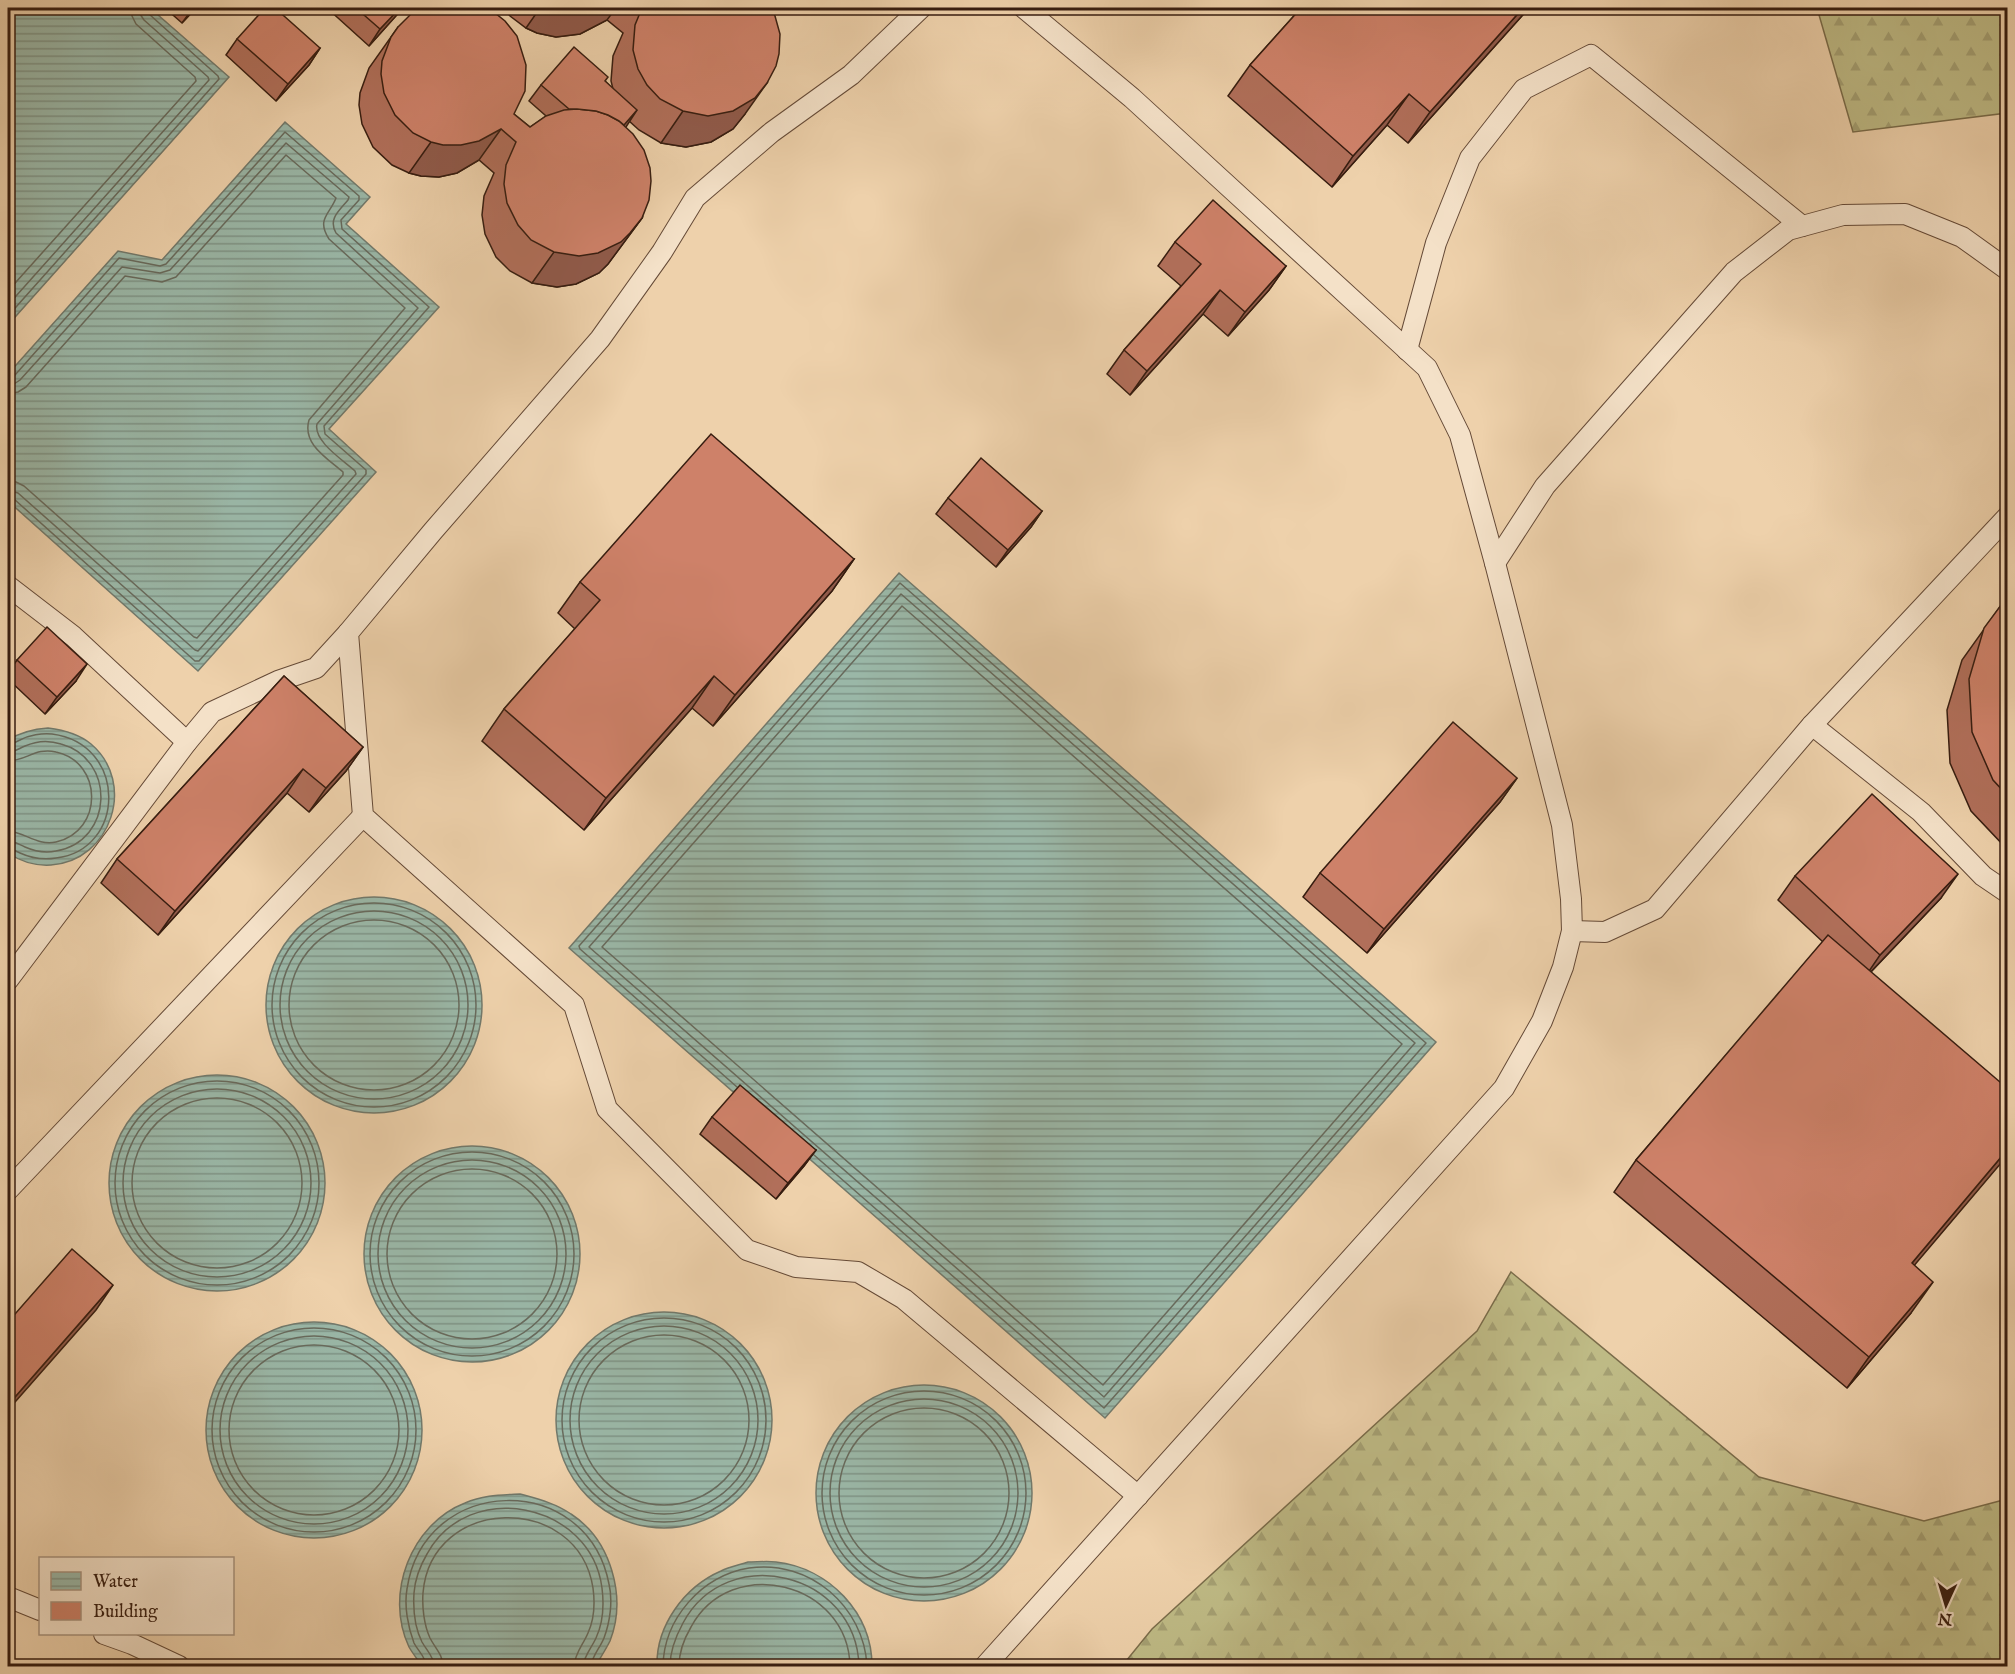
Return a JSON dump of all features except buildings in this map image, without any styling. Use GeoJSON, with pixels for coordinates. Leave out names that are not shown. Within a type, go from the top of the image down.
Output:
{"type":"FeatureCollection","features":[{"type":"Feature","properties":{"kind":"lane"},"geometry":{"type":"LineString","coordinates":[[8,980],[187,741],[212,712],[278,681],[316,668],[600,339],[662,252],[695,198],[772,132],[851,75],[921,8]]}},
{"type":"Feature","properties":{"kind":"lane"},"geometry":{"type":"LineString","coordinates":[[985,1666],[1504,1088],[1542,1022],[1563,967],[1572,931],[1571,899],[1562,825],[1495,562],[1460,435],[1427,368],[1132,98],[1024,8]]}},
{"type":"Feature","properties":{"kind":"lane"},"geometry":{"type":"LineString","coordinates":[[1407,350],[1436,243],[1470,158],[1524,89],[1591,55],[1802,226]]}},
{"type":"Feature","properties":{"kind":"lane"},"geometry":{"type":"LineString","coordinates":[[1495,562],[1545,486],[1734,272],[1788,230],[1843,215],[1905,214],[1962,237],[2007,270]]}},
{"type":"Feature","properties":{"kind":"lane"},"geometry":{"type":"LineString","coordinates":[[1572,931],[1605,932],[1655,909],[1812,725],[2007,516]]}},
{"type":"Feature","properties":{"kind":"lane"},"geometry":{"type":"LineString","coordinates":[[8,586],[73,636],[187,741]]}},
{"type":"Feature","properties":{"kind":"lane"},"geometry":{"type":"LineString","coordinates":[[348,633],[363,816],[574,1005],[607,1109],[747,1250],[796,1267],[858,1272],[878,1282],[904,1299],[1138,1497]]}},
{"type":"Feature","properties":{"kind":"lane"},"geometry":{"type":"LineString","coordinates":[[1812,725],[1921,812],[1983,876],[2007,893]]}},
{"type":"Feature","properties":{"kind":"lane"},"geometry":{"type":"LineString","coordinates":[[8,1190],[363,816]]}},
{"type":"Feature","properties":{"kind":"lane"},"geometry":{"type":"LineString","coordinates":[[8,1597],[39,1610]]}},
{"type":"Feature","properties":{"kind":"lane"},"geometry":{"type":"LineString","coordinates":[[107,1635],[179,1666]]}},
{"type":"Feature","properties":{"kind":"green space"},"geometry":{"type":"Polygon","coordinates":[[[1817,8],[2007,8],[2007,113],[1853,132],[1817,8]]]}},
{"type":"Feature","properties":{"kind":"green space"},"geometry":{"type":"Polygon","coordinates":[[[1511,1272],[1759,1477],[1924,1521],[2007,1499],[2007,1666],[1122,1666],[1152,1629],[1477,1331],[1511,1272]]]}},
{"type":"Feature","properties":{"kind":"water"},"geometry":{"type":"Polygon","coordinates":[[[8,8],[150,8],[229,77],[8,325],[8,8]]]}},
{"type":"Feature","properties":{"kind":"water"},"geometry":{"type":"Polygon","coordinates":[[[285,122],[370,197],[346,224],[439,307],[329,429],[376,472],[198,671],[8,501],[8,374],[118,251],[162,260],[285,122]]]}},
{"type":"Feature","properties":{"kind":"water"},"geometry":{"type":"Polygon","coordinates":[[[899,573],[1436,1042],[1105,1418],[569,948],[899,573]]]}},
{"type":"Feature","properties":{"kind":"water"},"geometry":{"type":"Polygon","coordinates":[[[48,728],[71,733],[91,744],[105,760],[113,779],[114,798],[111,818],[102,835],[89,850],[72,860],[40,865],[8,853],[8,740],[27,731],[48,728]]]}},
{"type":"Feature","properties":{"kind":"water"},"geometry":{"type":"Polygon","coordinates":[[[374,897],[395,899],[415,905],[434,915],[450,929],[464,945],[474,964],[480,984],[482,1005],[480,1026],[474,1046],[464,1065],[450,1081],[434,1095],[415,1105],[395,1111],[374,1113],[353,1111],[333,1105],[314,1095],[298,1081],[284,1065],[274,1046],[268,1026],[266,1005],[268,984],[274,964],[284,945],[298,929],[314,915],[333,905],[353,899],[374,897]]]}},
{"type":"Feature","properties":{"kind":"water"},"geometry":{"type":"Polygon","coordinates":[[[217,1075],[238,1077],[258,1083],[277,1093],[300,1114],[317,1142],[323,1162],[325,1183],[323,1204],[317,1224],[307,1243],[286,1266],[258,1283],[238,1289],[217,1291],[196,1289],[176,1283],[157,1273],[134,1252],[117,1224],[111,1204],[109,1183],[111,1162],[117,1142],[127,1123],[148,1100],[176,1083],[196,1077],[217,1075]]]}},
{"type":"Feature","properties":{"kind":"water"},"geometry":{"type":"Polygon","coordinates":[[[472,1146],[493,1148],[513,1154],[532,1164],[548,1178],[562,1194],[572,1213],[578,1233],[580,1254],[578,1275],[572,1295],[562,1314],[548,1330],[532,1344],[513,1354],[493,1360],[472,1362],[451,1360],[431,1354],[412,1344],[396,1330],[382,1314],[372,1295],[366,1275],[364,1254],[366,1233],[372,1213],[382,1194],[396,1178],[412,1164],[431,1154],[451,1148],[472,1146]]]}},
{"type":"Feature","properties":{"kind":"water"},"geometry":{"type":"Polygon","coordinates":[[[664,1312],[685,1314],[705,1320],[724,1330],[740,1344],[754,1360],[764,1379],[770,1399],[772,1420],[770,1441],[764,1461],[754,1480],[740,1496],[724,1510],[705,1520],[685,1526],[664,1528],[643,1526],[623,1520],[604,1510],[588,1496],[574,1480],[564,1461],[558,1441],[556,1420],[558,1399],[564,1379],[574,1360],[588,1344],[604,1330],[623,1320],[643,1314],[664,1312]]]}},
{"type":"Feature","properties":{"kind":"water"},"geometry":{"type":"Polygon","coordinates":[[[314,1322],[335,1324],[355,1330],[374,1340],[390,1354],[404,1370],[414,1389],[420,1409],[422,1430],[420,1451],[414,1471],[404,1490],[390,1506],[374,1520],[355,1530],[335,1536],[314,1538],[293,1536],[273,1530],[254,1520],[238,1506],[224,1490],[214,1471],[208,1451],[206,1430],[208,1409],[214,1389],[224,1370],[238,1354],[254,1340],[273,1330],[293,1324],[314,1322]]]}},
{"type":"Feature","properties":{"kind":"water"},"geometry":{"type":"Polygon","coordinates":[[[924,1385],[945,1387],[965,1393],[984,1403],[1000,1417],[1014,1433],[1024,1452],[1030,1472],[1032,1493],[1030,1514],[1024,1534],[1014,1553],[1000,1569],[984,1583],[965,1593],[945,1599],[924,1601],[903,1599],[883,1593],[864,1583],[848,1569],[834,1553],[824,1534],[818,1514],[816,1493],[818,1472],[824,1452],[834,1433],[848,1417],[864,1403],[883,1393],[903,1387],[924,1385]]]}},
{"type":"Feature","properties":{"kind":"water"},"geometry":{"type":"Polygon","coordinates":[[[520,1494],[553,1504],[571,1514],[585,1525],[605,1554],[616,1588],[617,1606],[615,1624],[605,1650],[596,1665],[422,1666],[409,1647],[402,1626],[400,1605],[401,1584],[407,1563],[417,1544],[430,1527],[446,1513],[465,1503],[485,1497],[520,1494]]]}},
{"type":"Feature","properties":{"kind":"water"},"geometry":{"type":"Polygon","coordinates":[[[748,1562],[776,1562],[795,1566],[813,1573],[830,1584],[856,1611],[870,1647],[872,1666],[657,1666],[661,1637],[667,1623],[684,1598],[708,1578],[748,1562]]]}}]}
